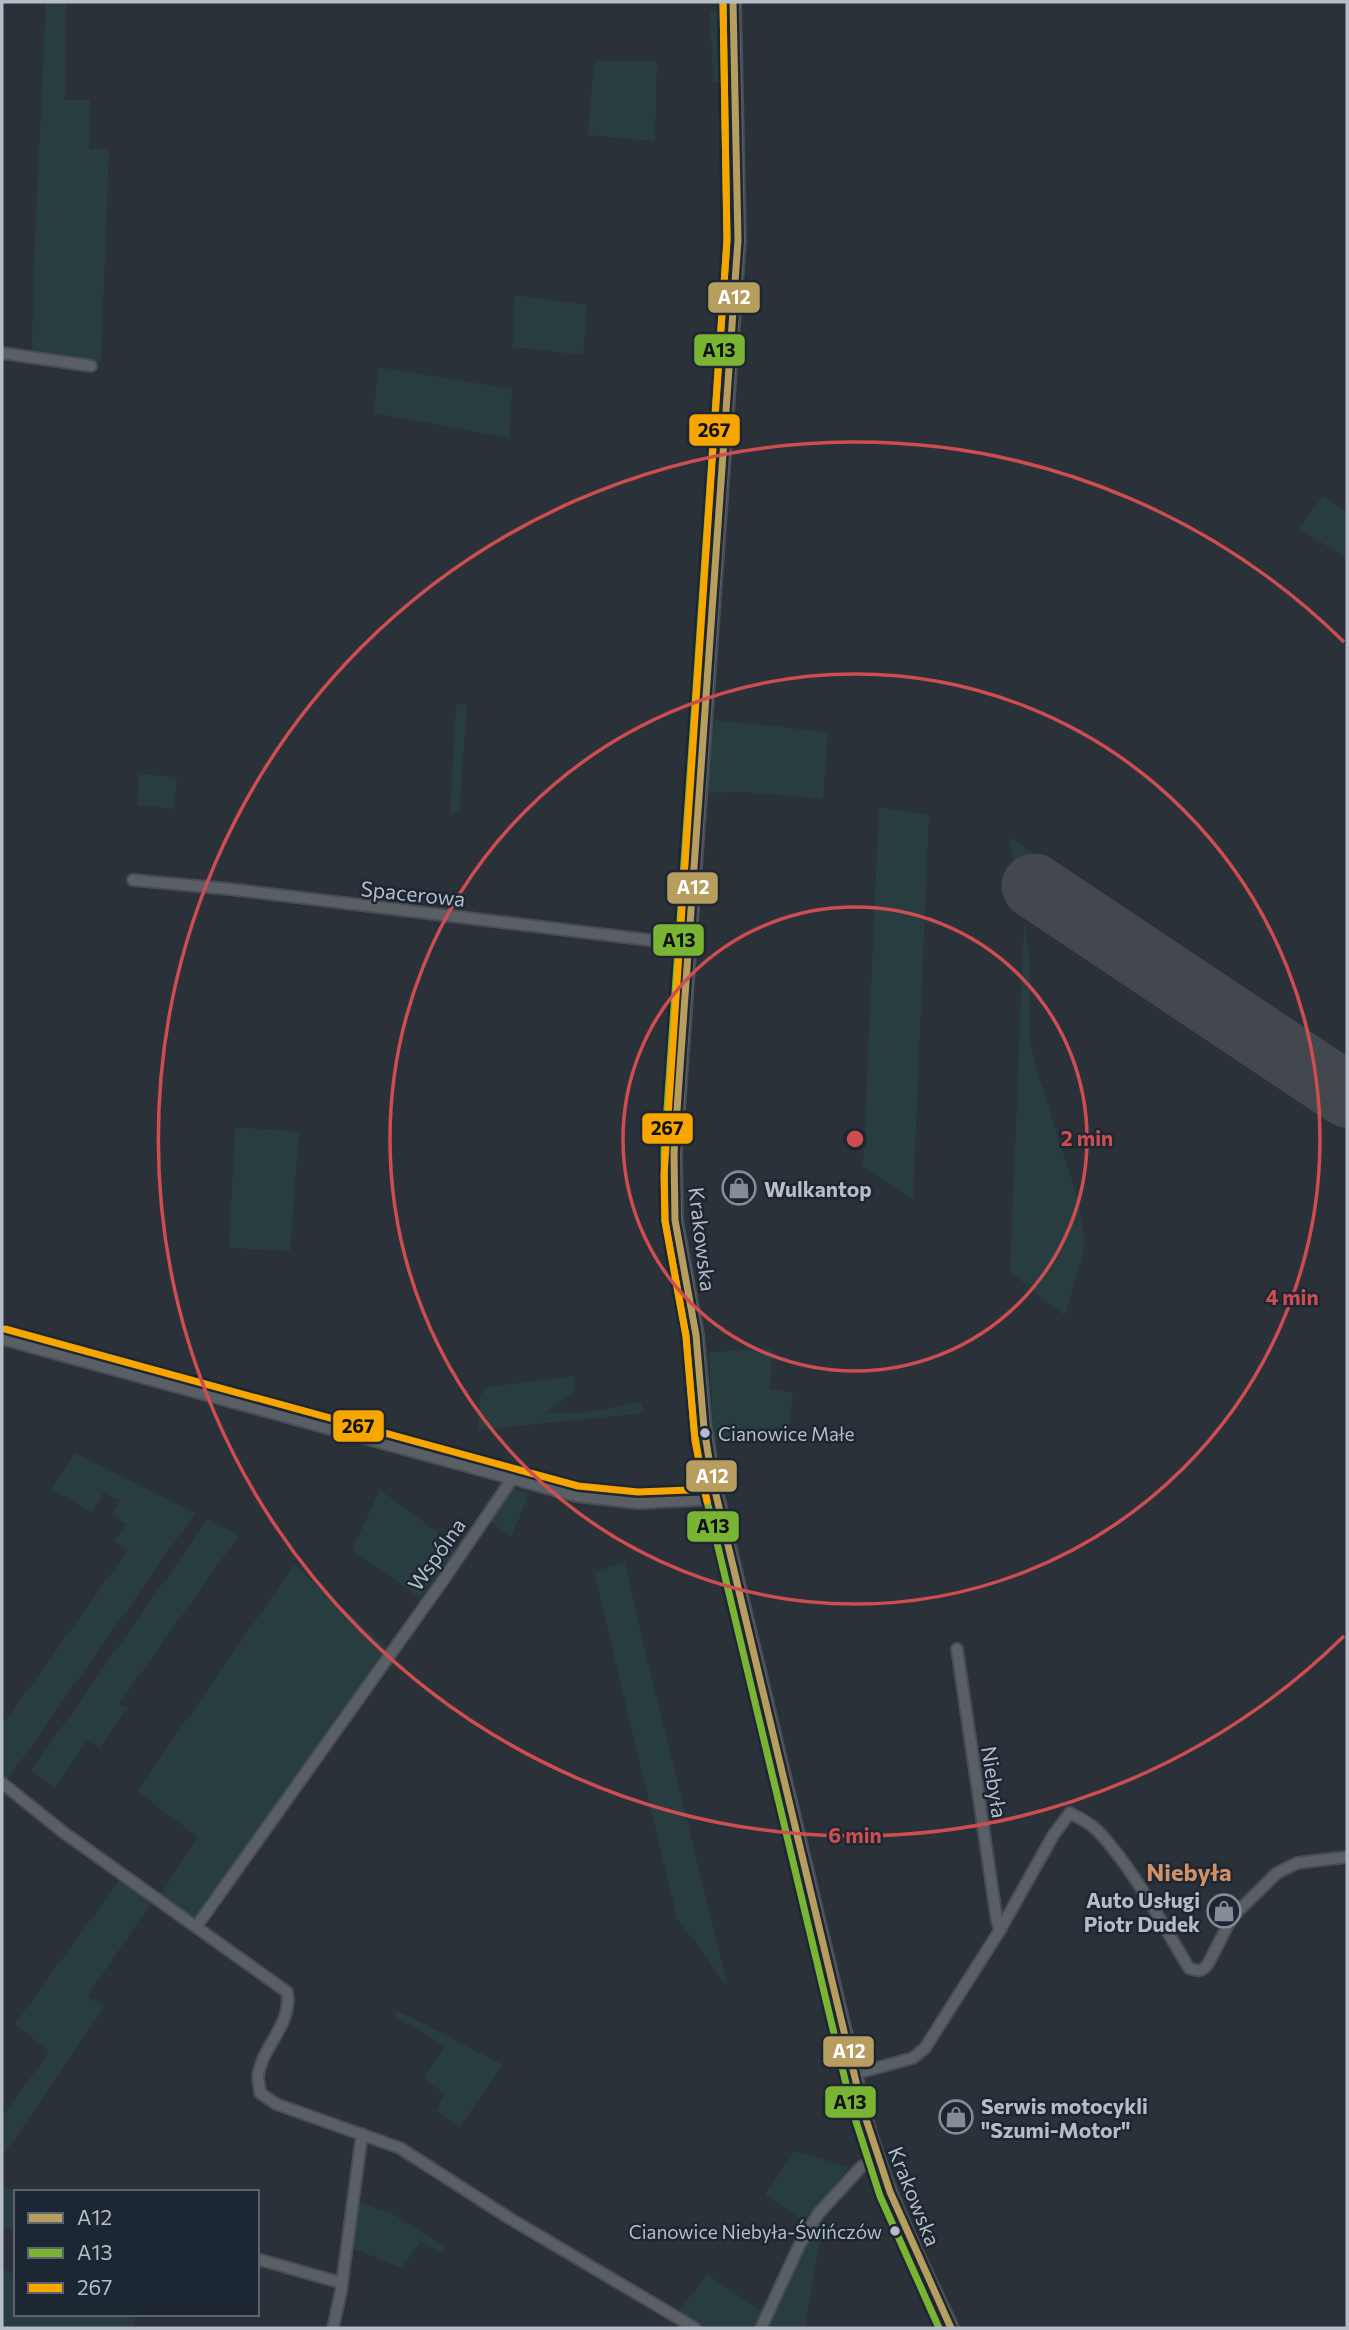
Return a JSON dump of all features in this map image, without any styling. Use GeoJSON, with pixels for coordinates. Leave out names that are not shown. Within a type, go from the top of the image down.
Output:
{"type":"FeatureCollection","features":[{"type":"Feature","properties":{"kind":"main road","name":"Krakowska"},"geometry":{"type":"LineString","coordinates":[[733,2],[738,240],[674,1153],[675,1220],[696,1335],[705,1440],[717,1499],[854,2074],[876,2159],[891,2199],[951,2328]]}},
{"type":"Feature","properties":{"kind":"street"},"geometry":{"type":"LineString","coordinates":[[2,353],[91,366]]}},
{"type":"Feature","properties":{"kind":"street","name":"Spacerowa"},"geometry":{"type":"LineString","coordinates":[[133,880],[229,889],[690,945]]}},
{"type":"Feature","properties":{"kind":"street"},"geometry":{"type":"LineString","coordinates":[[2,1339],[576,1496],[662,1504],[717,1499]]}},
{"type":"Feature","properties":{"kind":"street","name":"Wspólna"},"geometry":{"type":"LineString","coordinates":[[196,1927],[512,1479]]}},
{"type":"Feature","properties":{"kind":"street","name":"Niebyła"},"geometry":{"type":"LineString","coordinates":[[957,1648],[998,1925]]}},
{"type":"Feature","properties":{"kind":"street"},"geometry":{"type":"LineString","coordinates":[[2,1783],[63,1832],[287,1992],[288,2011],[263,2058],[258,2077],[260,2093],[276,2104],[400,2148],[509,2218],[695,2328]]}},
{"type":"Feature","properties":{"kind":"street"},"geometry":{"type":"LineString","coordinates":[[854,2074],[908,2060],[921,2052],[953,2006],[998,1925],[1054,1834],[1070,1814],[1097,1830],[1123,1861],[1189,1968],[1198,1971],[1209,1964],[1232,1917],[1277,1873],[1297,1863],[1347,1857]]}},
{"type":"Feature","properties":{"kind":"street"},"geometry":{"type":"LineString","coordinates":[[333,2328],[342,2283],[362,2134]]}},
{"type":"Feature","properties":{"kind":"street"},"geometry":{"type":"LineString","coordinates":[[761,2328],[799,2246],[818,2214],[861,2167],[876,2159]]}},
{"type":"Feature","properties":{"kind":"street"},"geometry":{"type":"LineString","coordinates":[[259,2260],[342,2283]]}},
{"type":"Feature","properties":{"kind":"green space"},"geometry":{"type":"Polygon","coordinates":[[[46,2],[66,2],[65,100],[90,100],[89,149],[109,149],[101,362],[32,355],[46,2]]]}},
{"type":"Feature","properties":{"kind":"green space"},"geometry":{"type":"Polygon","coordinates":[[[710,11],[726,12],[728,82],[713,82],[710,11]]]}},
{"type":"Feature","properties":{"kind":"green space"},"geometry":{"type":"Polygon","coordinates":[[[594,61],[657,61],[655,141],[588,135],[594,61]]]}},
{"type":"Feature","properties":{"kind":"green space"},"geometry":{"type":"Polygon","coordinates":[[[514,295],[587,305],[583,355],[513,347],[514,295]]]}},
{"type":"Feature","properties":{"kind":"green space"},"geometry":{"type":"Polygon","coordinates":[[[378,367],[512,389],[509,438],[374,413],[378,367]]]}},
{"type":"Feature","properties":{"kind":"green space"},"geometry":{"type":"Polygon","coordinates":[[[1323,496],[1347,512],[1347,559],[1299,528],[1323,496]]]}},
{"type":"Feature","properties":{"kind":"green space"},"geometry":{"type":"Polygon","coordinates":[[[456,704],[467,705],[459,813],[450,812],[456,704]]]}},
{"type":"Feature","properties":{"kind":"green space"},"geometry":{"type":"Polygon","coordinates":[[[715,720],[828,732],[823,799],[745,792],[705,793],[715,720]]]}},
{"type":"Feature","properties":{"kind":"green space"},"geometry":{"type":"Polygon","coordinates":[[[139,774],[177,777],[174,809],[137,805],[139,774]]]}},
{"type":"Feature","properties":{"kind":"green space"},"geometry":{"type":"Polygon","coordinates":[[[879,807],[929,815],[913,1199],[863,1167],[879,807]]]}},
{"type":"Feature","properties":{"kind":"green space"},"geometry":{"type":"Polygon","coordinates":[[[1009,837],[1347,1065],[1347,1126],[1021,907],[1009,837]]]}},
{"type":"Feature","properties":{"kind":"green space"},"geometry":{"type":"Polygon","coordinates":[[[1024,922],[1030,961],[1030,1042],[1078,1200],[1085,1245],[1065,1316],[1010,1272],[1024,922]]]}},
{"type":"Feature","properties":{"kind":"green space"},"geometry":{"type":"Polygon","coordinates":[[[235,1128],[299,1132],[290,1251],[229,1248],[235,1128]]]}},
{"type":"Feature","properties":{"kind":"green space"},"geometry":{"type":"Polygon","coordinates":[[[772,1349],[770,1390],[793,1392],[788,1436],[714,1439],[709,1352],[772,1349]]]}},
{"type":"Feature","properties":{"kind":"green space"},"geometry":{"type":"Polygon","coordinates":[[[574,1376],[576,1391],[545,1413],[582,1413],[641,1402],[644,1413],[478,1430],[480,1396],[486,1387],[574,1376]]]}},
{"type":"Feature","properties":{"kind":"green space"},"geometry":{"type":"Polygon","coordinates":[[[75,1453],[195,1513],[6,1782],[2,1779],[2,1726],[128,1550],[114,1541],[127,1524],[112,1515],[120,1501],[104,1492],[92,1512],[51,1489],[75,1453]]]}},
{"type":"Feature","properties":{"kind":"green space"},"geometry":{"type":"Polygon","coordinates":[[[510,1488],[529,1493],[511,1538],[489,1520],[510,1488]]]}},
{"type":"Feature","properties":{"kind":"green space"},"geometry":{"type":"Polygon","coordinates":[[[380,1490],[458,1547],[420,1598],[352,1550],[380,1490]]]}},
{"type":"Feature","properties":{"kind":"green space"},"geometry":{"type":"Polygon","coordinates":[[[208,1519],[239,1535],[119,1704],[127,1708],[100,1748],[87,1741],[55,1787],[31,1771],[208,1519]]]}},
{"type":"Feature","properties":{"kind":"green space"},"geometry":{"type":"Polygon","coordinates":[[[625,1561],[728,1987],[677,1918],[594,1572],[625,1561]]]}},
{"type":"Feature","properties":{"kind":"green space"},"geometry":{"type":"Polygon","coordinates":[[[294,1565],[386,1647],[197,1921],[159,1897],[198,1837],[137,1791],[294,1565]]]}},
{"type":"Feature","properties":{"kind":"green space"},"geometry":{"type":"Polygon","coordinates":[[[120,1879],[151,1902],[88,1996],[104,2008],[2,2157],[2,2118],[49,2052],[15,2024],[120,1879]]]}},
{"type":"Feature","properties":{"kind":"green space"},"geometry":{"type":"Polygon","coordinates":[[[397,2010],[503,2065],[459,2128],[436,2111],[445,2093],[426,2082],[425,2076],[445,2046],[394,2016],[397,2010]]]}},
{"type":"Feature","properties":{"kind":"green space"},"geometry":{"type":"Polygon","coordinates":[[[795,2151],[849,2167],[805,2222],[765,2195],[795,2151]]]}},
{"type":"Feature","properties":{"kind":"green space"},"geometry":{"type":"Polygon","coordinates":[[[2,2186],[14,2190],[14,2230],[2,2227],[2,2186]]]}},
{"type":"Feature","properties":{"kind":"green space"},"geometry":{"type":"Polygon","coordinates":[[[356,2201],[393,2214],[444,2247],[440,2253],[421,2241],[402,2268],[350,2247],[356,2201]]]}},
{"type":"Feature","properties":{"kind":"green space"},"geometry":{"type":"Polygon","coordinates":[[[826,2210],[828,2212],[824,2216],[805,2328],[764,2328],[820,2217],[826,2210]]]}},
{"type":"Feature","properties":{"kind":"green space"},"geometry":{"type":"Polygon","coordinates":[[[2,2269],[14,2274],[14,2316],[135,2316],[132,2328],[2,2328],[2,2269]]]}},
{"type":"Feature","properties":{"kind":"green space"},"geometry":{"type":"Polygon","coordinates":[[[707,2274],[762,2311],[752,2328],[703,2328],[677,2314],[707,2274]]]}},
{"type":"Feature","properties":{"kind":"runway"},"geometry":{"type":"LineString","coordinates":[[1034,886],[1347,1095]]}},
{"type":"Feature","properties":{"kind":"transit line","name":"A13"},"geometry":{"type":"LineString","coordinates":[[723,2],[727,240],[664,1152],[665,1221],[686,1336],[694,1429],[702,1480],[852,2109],[880,2196],[939,2328]]}},
{"type":"Feature","properties":{"kind":"transit line","name":"267"},"geometry":{"type":"LineString","coordinates":[[707,1501],[695,1441],[686,1336],[665,1221],[664,1176],[727,240],[723,2]]}},
{"type":"Feature","properties":{"kind":"transit line","name":"A12"},"geometry":{"type":"LineString","coordinates":[[733,2],[738,240],[674,1153],[675,1220],[696,1335],[704,1428],[712,1478],[862,2107],[890,2192],[951,2328]]}},
{"type":"Feature","properties":{"kind":"transit line","name":"267"},"geometry":{"type":"LineString","coordinates":[[5,1329],[578,1486],[638,1492],[716,1489]]}},
{"type":"Feature","properties":{"kind":"place","name":"Wulkantop"},"geometry":{"type":"Point","coordinates":[739,1188]}},
{"type":"Feature","properties":{"kind":"place","name":"Cianowice Małe"},"geometry":{"type":"Point","coordinates":[705,1433]}},
{"type":"Feature","properties":{"kind":"place","name":"Auto Usługi Piotr Dudek"},"geometry":{"type":"Point","coordinates":[1224,1911]}},
{"type":"Feature","properties":{"kind":"place","name":"Serwis motocykli \"Szumi-Motor\""},"geometry":{"type":"Point","coordinates":[956,2117]}},
{"type":"Feature","properties":{"kind":"place","name":"Cianowice Niebyła-Świńczów"},"geometry":{"type":"Point","coordinates":[895,2231]}},
{"type":"Feature","properties":{"kind":"district","name":"Niebyła"},"geometry":{"type":"Point","coordinates":[1189,1871]}}]}
